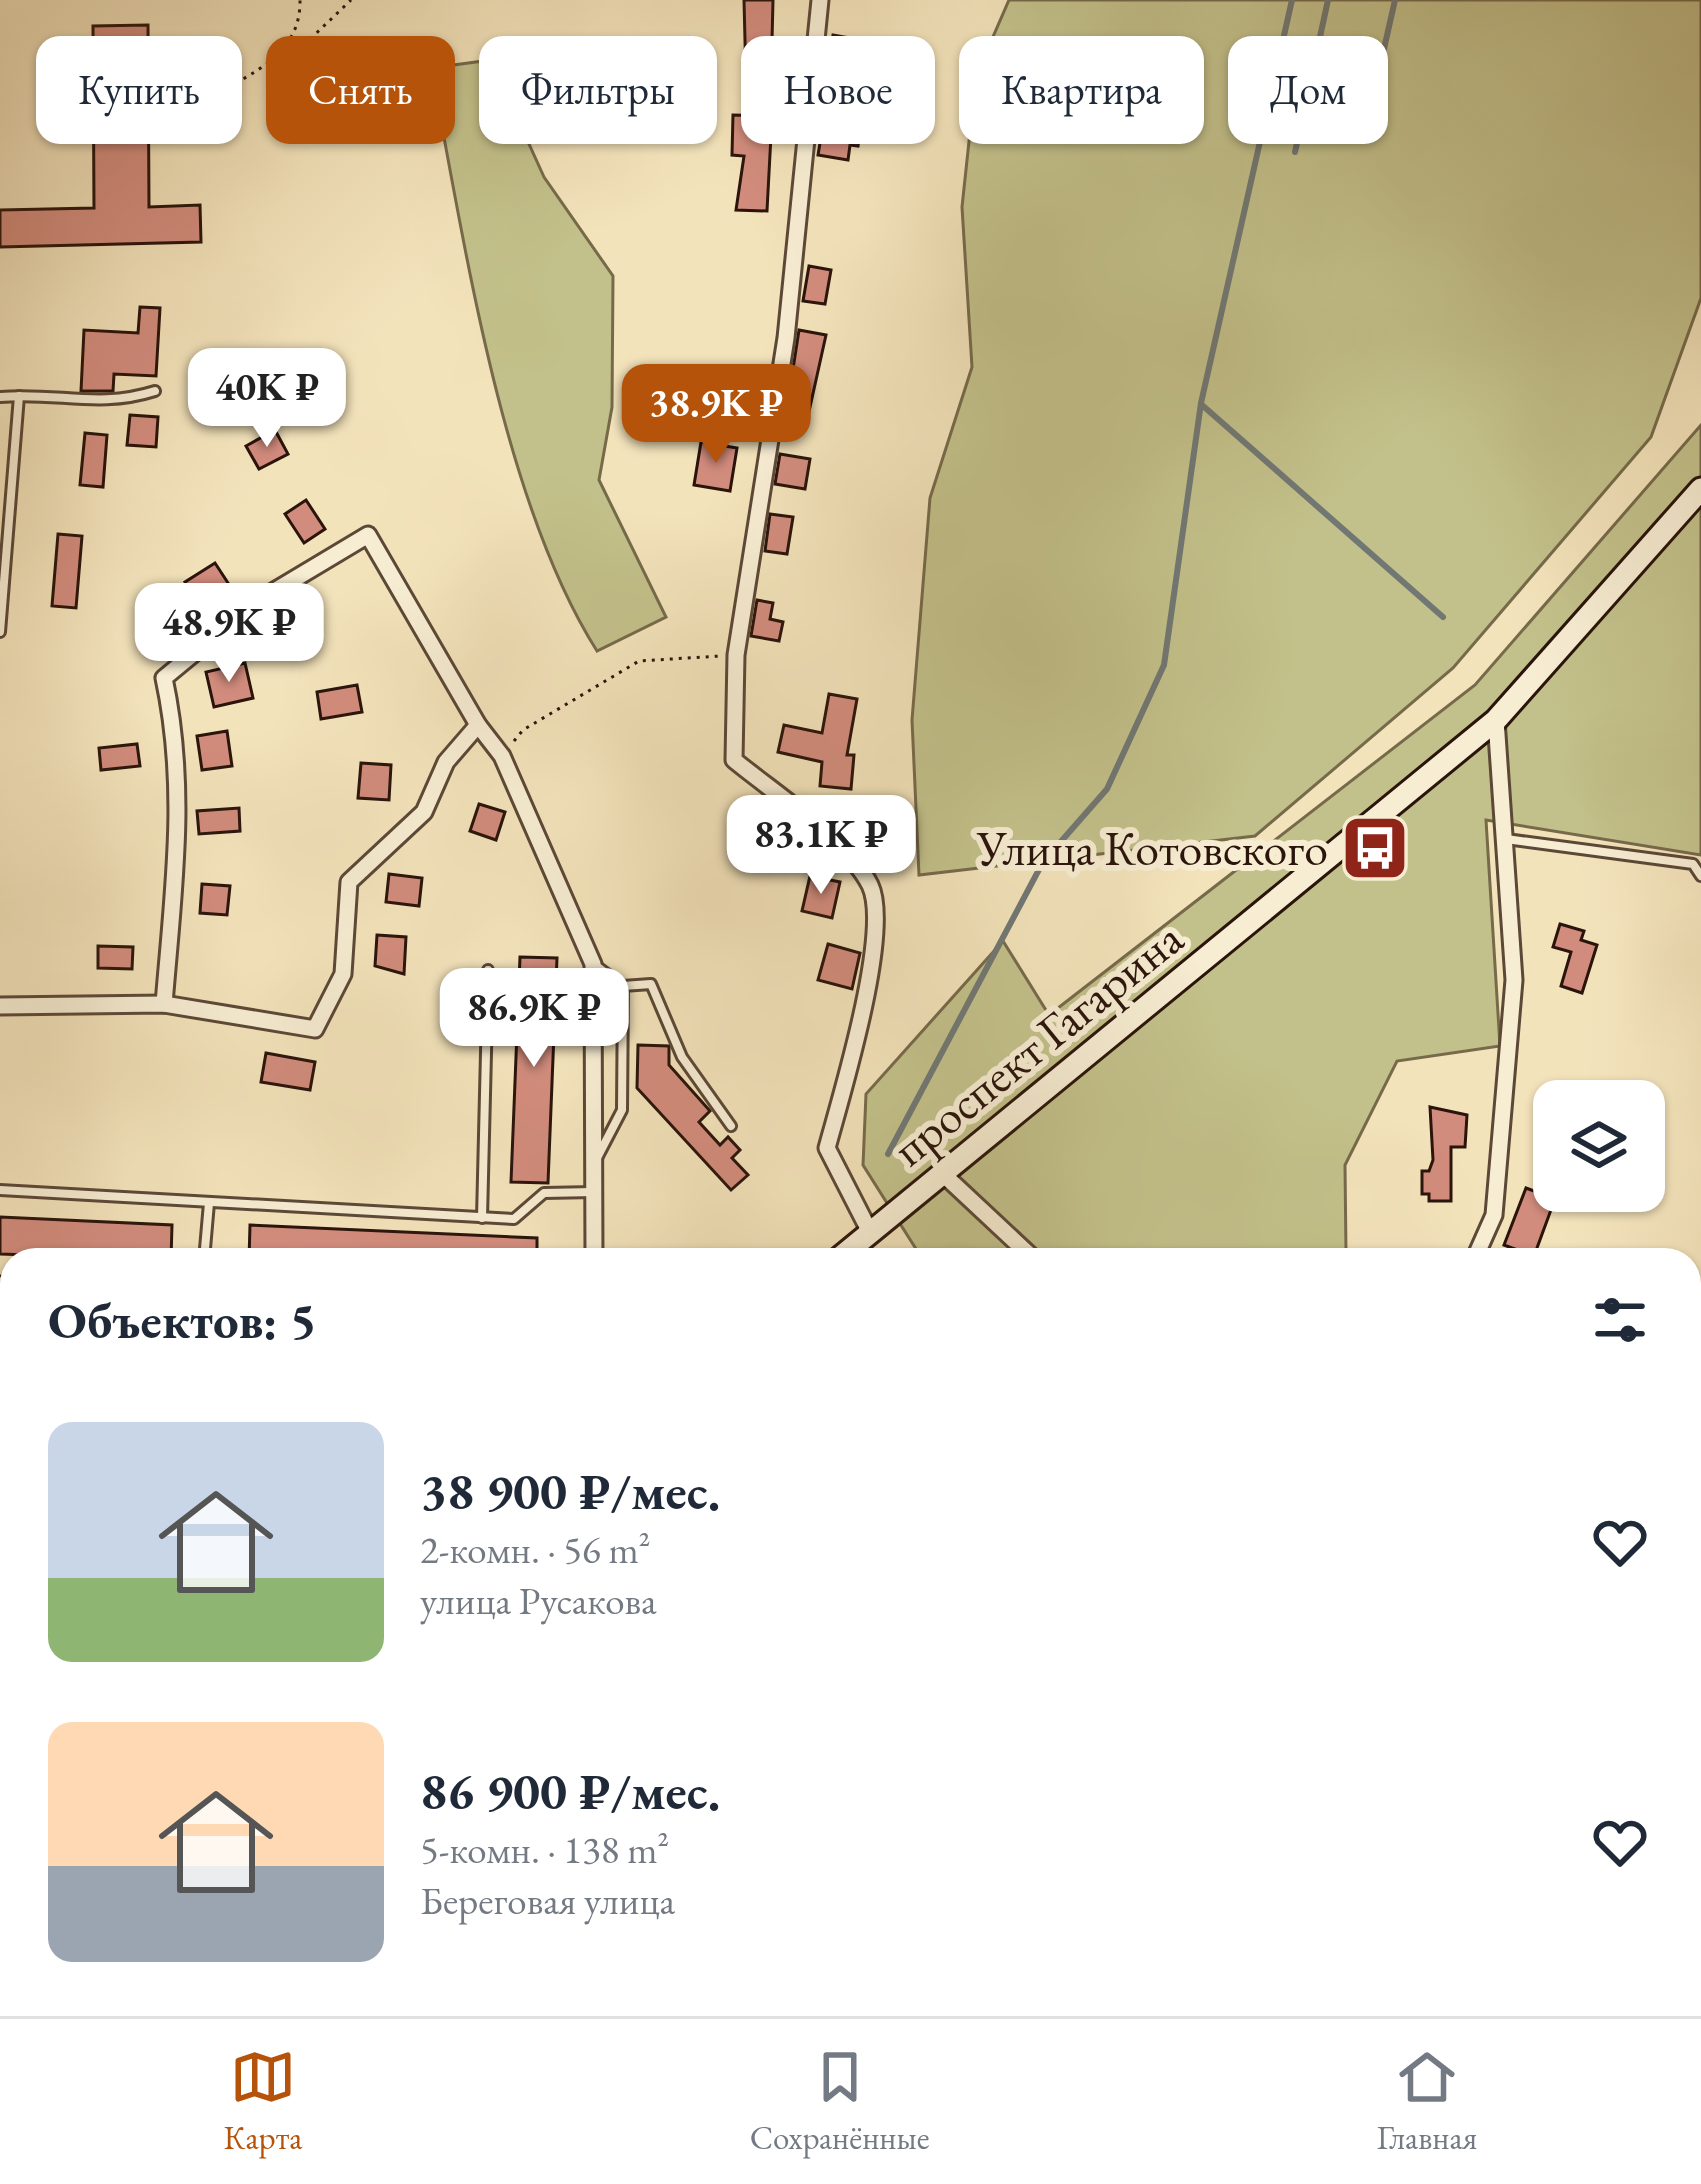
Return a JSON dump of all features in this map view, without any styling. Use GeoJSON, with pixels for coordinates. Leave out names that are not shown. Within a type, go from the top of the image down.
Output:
{"type":"FeatureCollection","features":[{"type":"Feature","properties":{"kind":"main road","name":"проспект Гагарина"},"geometry":{"type":"LineString","coordinates":[[853,1248],[1496,720],[1701,489]]}},
{"type":"Feature","properties":{"kind":"street"},"geometry":{"type":"LineString","coordinates":[[820,0],[786,338],[736,655],[734,760],[853,860],[873,890],[868,997],[827,1148],[871,1234]]}},
{"type":"Feature","properties":{"kind":"street"},"geometry":{"type":"LineString","coordinates":[[164,1004],[179,822],[179,746],[164,678],[256,602],[368,535],[502,757],[593,964],[595,1248]]}},
{"type":"Feature","properties":{"kind":"street"},"geometry":{"type":"LineString","coordinates":[[1479,1248],[1494,1215],[1514,980],[1496,720]]}},
{"type":"Feature","properties":{"kind":"street"},"geometry":{"type":"LineString","coordinates":[[0,1006],[164,1004],[315,1029],[343,974],[349,882],[424,812],[446,763],[478,724]]}},
{"type":"Feature","properties":{"kind":"street"},"geometry":{"type":"LineString","coordinates":[[943,1174],[1022,1248]]}},
{"type":"Feature","properties":{"kind":"lane"},"geometry":{"type":"LineString","coordinates":[[0,398],[114,404],[155,392]]}},
{"type":"Feature","properties":{"kind":"lane"},"geometry":{"type":"LineString","coordinates":[[0,632],[19,396]]}},
{"type":"Feature","properties":{"kind":"lane"},"geometry":{"type":"LineString","coordinates":[[1504,839],[1693,864],[1701,876]]}},
{"type":"Feature","properties":{"kind":"lane"},"geometry":{"type":"LineString","coordinates":[[593,964],[623,986],[651,984],[682,1057],[731,1126]]}},
{"type":"Feature","properties":{"kind":"lane"},"geometry":{"type":"LineString","coordinates":[[482,1217],[488,970]]}},
{"type":"Feature","properties":{"kind":"lane"},"geometry":{"type":"LineString","coordinates":[[596,1160],[622,1110],[623,986]]}},
{"type":"Feature","properties":{"kind":"lane"},"geometry":{"type":"LineString","coordinates":[[0,1190],[514,1219],[544,1193],[597,1192]]}},
{"type":"Feature","properties":{"kind":"lane"},"geometry":{"type":"LineString","coordinates":[[206,1248],[209,1203]]}},
{"type":"Feature","properties":{"kind":"path"},"geometry":{"type":"LineString","coordinates":[[290,36],[300,19],[300,0]]}},
{"type":"Feature","properties":{"kind":"path"},"geometry":{"type":"LineString","coordinates":[[313,36],[351,0]]}},
{"type":"Feature","properties":{"kind":"path"},"geometry":{"type":"LineString","coordinates":[[502,757],[523,730],[639,661],[736,655]]}},
{"type":"Feature","properties":{"kind":"shaded area"},"geometry":{"type":"Polygon","coordinates":[[[1009,0],[1701,0],[1701,298],[1651,437],[1453,668],[1255,836],[919,875],[912,720],[930,498],[972,367],[962,207],[969,144],[1204,144],[1204,36],[993,36],[1009,0]]]}},
{"type":"Feature","properties":{"kind":"shaded area"},"geometry":{"type":"Polygon","coordinates":[[[479,62],[479,144],[529,144],[544,177],[613,276],[612,407],[599,480],[666,617],[597,651],[564,590],[536,521],[491,369],[445,144],[455,144],[455,65],[479,62]]]}},
{"type":"Feature","properties":{"kind":"shaded area"},"geometry":{"type":"Polygon","coordinates":[[[1701,425],[1701,855],[1486,820],[1500,1046],[1397,1061],[1345,1165],[1346,1248],[915,1248],[863,1165],[866,1094],[1003,941],[1049,1015],[1475,685],[1701,425]]]}},
{"type":"Feature","properties":{"kind":"building"},"geometry":{"type":"Polygon","coordinates":[[[744,0],[773,0],[772,36],[745,36],[744,0]]]}},
{"type":"Feature","properties":{"kind":"building"},"geometry":{"type":"Polygon","coordinates":[[[148,25],[148,36],[93,36],[93,26],[148,25]]]}},
{"type":"Feature","properties":{"kind":"building"},"geometry":{"type":"Polygon","coordinates":[[[733,115],[741,115],[741,144],[771,144],[767,211],[736,210],[744,156],[732,155],[733,115]]]}},
{"type":"Feature","properties":{"kind":"building"},"geometry":{"type":"Polygon","coordinates":[[[94,144],[149,144],[149,207],[200,205],[201,242],[0,247],[0,210],[94,208],[94,144]]]}},
{"type":"Feature","properties":{"kind":"building"},"geometry":{"type":"Polygon","coordinates":[[[820,144],[858,144],[850,145],[848,160],[818,155],[820,144]]]}},
{"type":"Feature","properties":{"kind":"building"},"geometry":{"type":"Polygon","coordinates":[[[809,266],[831,270],[825,304],[803,301],[809,266]]]}},
{"type":"Feature","properties":{"kind":"building"},"geometry":{"type":"Polygon","coordinates":[[[140,307],[160,308],[156,376],[114,374],[113,391],[81,391],[84,330],[138,333],[140,307]]]}},
{"type":"Feature","properties":{"kind":"building"},"geometry":{"type":"Polygon","coordinates":[[[799,330],[826,335],[806,425],[785,421],[799,330]]]}},
{"type":"Feature","properties":{"kind":"building"},"geometry":{"type":"Polygon","coordinates":[[[726,372],[743,374],[739,410],[698,406],[700,388],[724,390],[726,372]]]}},
{"type":"Feature","properties":{"kind":"building"},"geometry":{"type":"Polygon","coordinates":[[[130,415],[158,417],[156,447],[127,445],[130,415]]]}},
{"type":"Feature","properties":{"kind":"building"},"geometry":{"type":"Polygon","coordinates":[[[275,430],[288,454],[259,469],[246,446],[275,430]]]}},
{"type":"Feature","properties":{"kind":"building"},"geometry":{"type":"Polygon","coordinates":[[[85,433],[107,435],[103,487],[80,485],[85,433]]]}},
{"type":"Feature","properties":{"kind":"building"},"geometry":{"type":"Polygon","coordinates":[[[701,442],[737,448],[730,491],[694,485],[701,442]]]}},
{"type":"Feature","properties":{"kind":"building"},"geometry":{"type":"Polygon","coordinates":[[[780,454],[810,459],[805,489],[775,484],[780,454]]]}},
{"type":"Feature","properties":{"kind":"building"},"geometry":{"type":"Polygon","coordinates":[[[306,500],[325,529],[304,543],[285,514],[306,500]]]}},
{"type":"Feature","properties":{"kind":"building"},"geometry":{"type":"Polygon","coordinates":[[[770,514],[793,517],[787,554],[765,551],[770,514]]]}},
{"type":"Feature","properties":{"kind":"building"},"geometry":{"type":"Polygon","coordinates":[[[58,534],[82,536],[76,608],[52,606],[58,534]]]}},
{"type":"Feature","properties":{"kind":"building"},"geometry":{"type":"Polygon","coordinates":[[[215,563],[230,586],[201,605],[185,582],[215,563]]]}},
{"type":"Feature","properties":{"kind":"building"},"geometry":{"type":"Polygon","coordinates":[[[757,600],[773,603],[770,619],[783,622],[779,641],[751,636],[757,600]]]}},
{"type":"Feature","properties":{"kind":"building"},"geometry":{"type":"Polygon","coordinates":[[[245,663],[253,698],[214,707],[206,672],[245,663]]]}},
{"type":"Feature","properties":{"kind":"building"},"geometry":{"type":"Polygon","coordinates":[[[357,685],[362,712],[321,719],[317,692],[357,685]]]}},
{"type":"Feature","properties":{"kind":"building"},"geometry":{"type":"Polygon","coordinates":[[[829,694],[857,699],[847,755],[854,755],[851,789],[820,786],[822,762],[778,752],[784,725],[822,733],[829,694]]]}},
{"type":"Feature","properties":{"kind":"building"},"geometry":{"type":"Polygon","coordinates":[[[227,731],[232,766],[202,770],[197,736],[227,731]]]}},
{"type":"Feature","properties":{"kind":"building"},"geometry":{"type":"Polygon","coordinates":[[[137,744],[140,766],[101,770],[99,748],[137,744]]]}},
{"type":"Feature","properties":{"kind":"building"},"geometry":{"type":"Polygon","coordinates":[[[361,763],[391,765],[389,800],[358,798],[361,763]]]}},
{"type":"Feature","properties":{"kind":"building"},"geometry":{"type":"Polygon","coordinates":[[[479,804],[505,812],[496,840],[470,831],[479,804]]]}},
{"type":"Feature","properties":{"kind":"building"},"geometry":{"type":"Polygon","coordinates":[[[239,808],[240,831],[199,834],[197,811],[239,808]]]}},
{"type":"Feature","properties":{"kind":"building"},"geometry":{"type":"Polygon","coordinates":[[[389,874],[422,878],[419,906],[386,902],[389,874]]]}},
{"type":"Feature","properties":{"kind":"building"},"geometry":{"type":"Polygon","coordinates":[[[810,876],[840,882],[832,918],[802,911],[810,876]]]}},
{"type":"Feature","properties":{"kind":"building"},"geometry":{"type":"Polygon","coordinates":[[[202,884],[230,886],[227,915],[200,913],[202,884]]]}},
{"type":"Feature","properties":{"kind":"building"},"geometry":{"type":"Polygon","coordinates":[[[1560,924],[1584,931],[1581,940],[1597,945],[1582,993],[1561,986],[1571,952],[1553,947],[1560,924]]]}},
{"type":"Feature","properties":{"kind":"building"},"geometry":{"type":"Polygon","coordinates":[[[377,935],[406,937],[404,974],[375,966],[377,935]]]}},
{"type":"Feature","properties":{"kind":"building"},"geometry":{"type":"Polygon","coordinates":[[[828,944],[860,953],[852,989],[818,980],[828,944]]]}},
{"type":"Feature","properties":{"kind":"building"},"geometry":{"type":"Polygon","coordinates":[[[98,946],[133,947],[132,969],[98,968],[98,946]]]}},
{"type":"Feature","properties":{"kind":"building"},"geometry":{"type":"Polygon","coordinates":[[[520,957],[557,958],[548,1183],[511,1182],[520,957]]]}},
{"type":"Feature","properties":{"kind":"building"},"geometry":{"type":"Polygon","coordinates":[[[638,1045],[669,1046],[669,1065],[710,1111],[699,1122],[720,1145],[728,1137],[740,1150],[732,1158],[748,1175],[731,1190],[637,1088],[638,1045]]]}},
{"type":"Feature","properties":{"kind":"building"},"geometry":{"type":"Polygon","coordinates":[[[266,1053],[315,1062],[310,1090],[261,1082],[266,1053]]]}},
{"type":"Feature","properties":{"kind":"building"},"geometry":{"type":"Polygon","coordinates":[[[1430,1107],[1467,1115],[1465,1147],[1451,1147],[1451,1201],[1429,1201],[1429,1194],[1422,1194],[1422,1171],[1429,1171],[1433,1160],[1430,1107]]]}},
{"type":"Feature","properties":{"kind":"building"},"geometry":{"type":"Polygon","coordinates":[[[1526,1188],[1533,1191],[1533,1212],[1550,1212],[1537,1248],[1504,1245],[1526,1188]]]}},
{"type":"Feature","properties":{"kind":"building"},"geometry":{"type":"Polygon","coordinates":[[[0,1217],[172,1225],[171,1248],[0,1248],[0,1217]]]}},
{"type":"Feature","properties":{"kind":"building"},"geometry":{"type":"Polygon","coordinates":[[[250,1225],[537,1238],[537,1248],[249,1248],[250,1225]]]}},
{"type":"Feature","properties":{"kind":"waterway"},"geometry":{"type":"LineString","coordinates":[[888,1154],[1043,862],[1107,789],[1164,665],[1201,403],[1292,0]]}},
{"type":"Feature","properties":{"kind":"waterway"},"geometry":{"type":"LineString","coordinates":[[1295,152],[1328,0]]}},
{"type":"Feature","properties":{"kind":"waterway"},"geometry":{"type":"LineString","coordinates":[[1387,36],[1395,0]]}},
{"type":"Feature","properties":{"kind":"waterway"},"geometry":{"type":"LineString","coordinates":[[1202,405],[1443,617]]}},
{"type":"Feature","properties":{"kind":"place","name":"Улица Котовского"},"geometry":{"type":"Point","coordinates":[1375,848]}}]}
